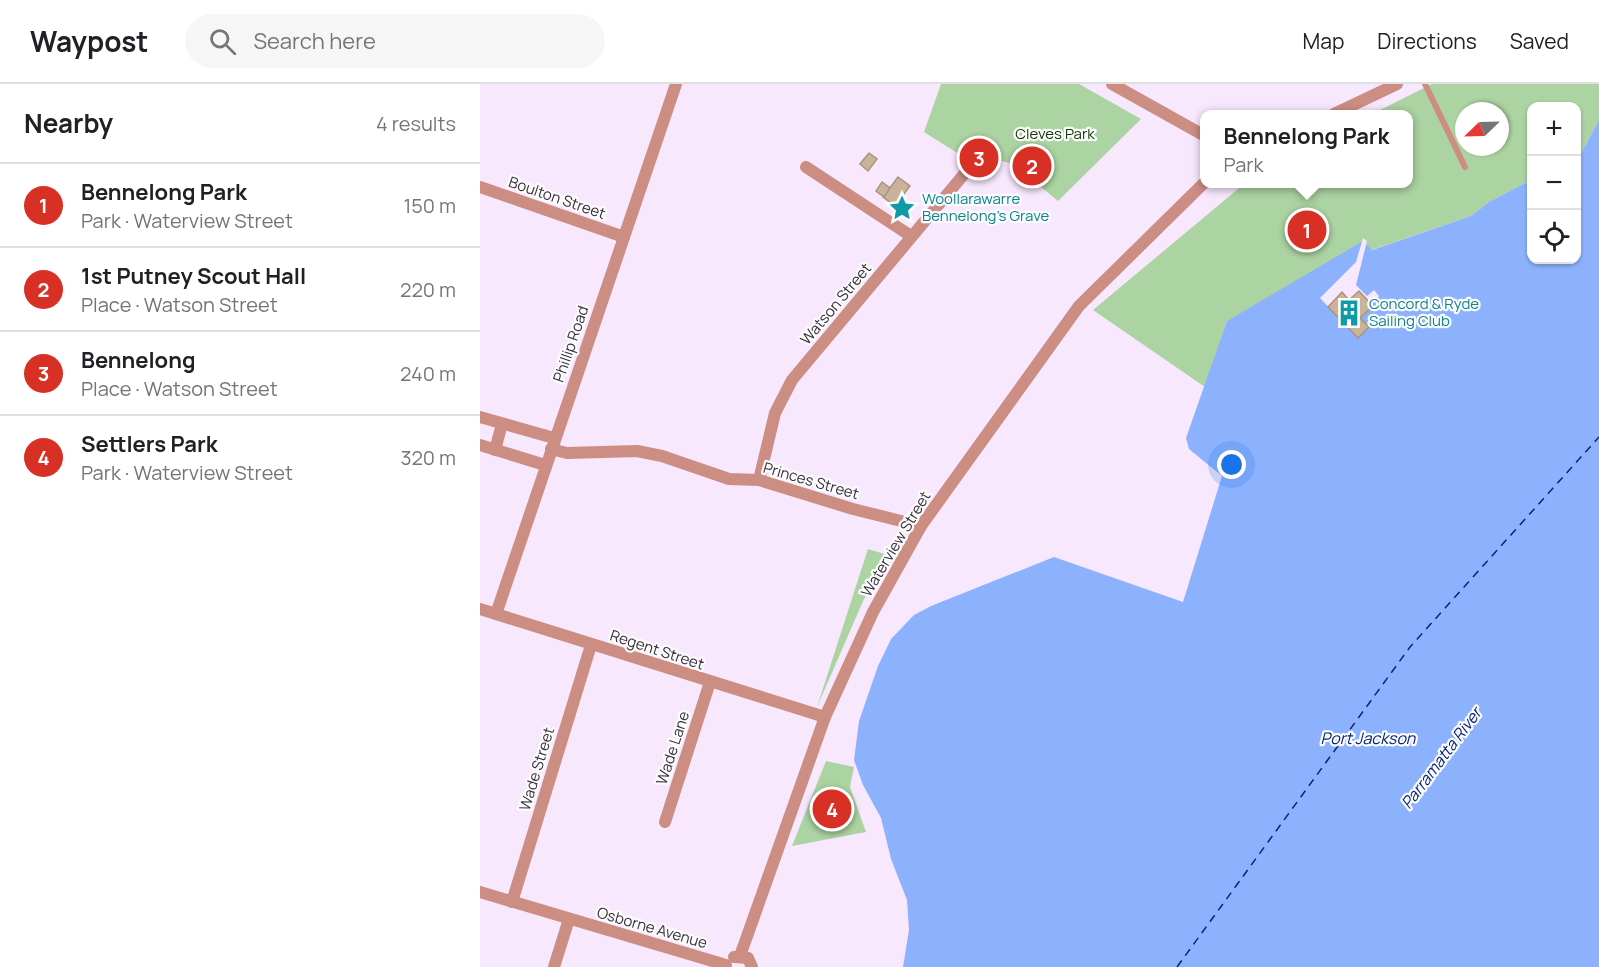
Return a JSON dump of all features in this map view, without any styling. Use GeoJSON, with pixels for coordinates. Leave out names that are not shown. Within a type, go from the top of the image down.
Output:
{"type":"FeatureCollection","features":[{"type":"Feature","properties":{"kind":"street","name":"Phillip Road"},"geometry":{"type":"LineString","coordinates":[[496,614],[676,84]]}},
{"type":"Feature","properties":{"kind":"street"},"geometry":{"type":"LineString","coordinates":[[1112,84],[1200,133]]}},
{"type":"Feature","properties":{"kind":"street"},"geometry":{"type":"LineString","coordinates":[[1342,110],[1397,84]]}},
{"type":"Feature","properties":{"kind":"street"},"geometry":{"type":"LineString","coordinates":[[806,166],[911,236]]}},
{"type":"Feature","properties":{"kind":"street","name":"Watson Street"},"geometry":{"type":"LineString","coordinates":[[759,480],[775,413],[792,380],[970,167]]}},
{"type":"Feature","properties":{"kind":"street","name":"Waterview Street"},"geometry":{"type":"LineString","coordinates":[[740,956],[825,717],[873,612],[921,526],[1079,306],[1200,187]]}},
{"type":"Feature","properties":{"kind":"street","name":"Boulton Street"},"geometry":{"type":"LineString","coordinates":[[480,188],[624,237]]}},
{"type":"Feature","properties":{"kind":"street","name":"Princes Street"},"geometry":{"type":"LineString","coordinates":[[480,417],[552,444],[567,453],[637,451],[662,456],[729,479],[759,480],[853,509],[921,526]]}},
{"type":"Feature","properties":{"kind":"street"},"geometry":{"type":"LineString","coordinates":[[495,450],[502,424]]}},
{"type":"Feature","properties":{"kind":"street"},"geometry":{"type":"LineString","coordinates":[[480,445],[545,465]]}},
{"type":"Feature","properties":{"kind":"street","name":"Regent Street"},"geometry":{"type":"LineString","coordinates":[[480,609],[825,717]]}},
{"type":"Feature","properties":{"kind":"street","name":"Wade Street"},"geometry":{"type":"LineString","coordinates":[[512,902],[591,645]]}},
{"type":"Feature","properties":{"kind":"street","name":"Wade Lane"},"geometry":{"type":"LineString","coordinates":[[665,822],[710,682]]}},
{"type":"Feature","properties":{"kind":"street","name":"Osborne Avenue"},"geometry":{"type":"LineString","coordinates":[[480,892],[726,966]]}},
{"type":"Feature","properties":{"kind":"street"},"geometry":{"type":"LineString","coordinates":[[554,967],[569,919]]}},
{"type":"Feature","properties":{"kind":"street"},"geometry":{"type":"LineString","coordinates":[[726,966],[730,960],[740,956],[750,960],[752,967]]}},
{"type":"Feature","properties":{"kind":"lane"},"geometry":{"type":"LineString","coordinates":[[1425,84],[1465,167]]}},
{"type":"Feature","properties":{"kind":"green space","name":"Cleves Park"},"geometry":{"type":"Polygon","coordinates":[[[941,84],[1079,84],[1141,119],[1058,201],[1013,164],[998,160],[991,166],[962,156],[924,132],[941,84]]]}},
{"type":"Feature","properties":{"kind":"green space"},"geometry":{"type":"Polygon","coordinates":[[[1432,84],[1599,84],[1599,120],[1581,154],[1581,102],[1527,102],[1527,182],[1489,202],[1471,216],[1371,250],[1227,321],[1205,387],[1093,310],[1239,188],[1413,188],[1413,110],[1380,110],[1432,84]]]}},
{"type":"Feature","properties":{"kind":"green space"},"geometry":{"type":"Polygon","coordinates":[[[868,549],[888,555],[885,568],[864,599],[817,707],[868,549]]]}},
{"type":"Feature","properties":{"kind":"green space"},"geometry":{"type":"Polygon","coordinates":[[[826,761],[854,767],[850,787],[866,832],[792,846],[826,761]]]}},
{"type":"Feature","properties":{"kind":"water","name":"Port Jackson"},"geometry":{"type":"Polygon","coordinates":[[[1599,120],[1599,967],[903,967],[909,930],[907,900],[891,859],[881,818],[863,785],[854,760],[859,721],[878,666],[891,639],[914,615],[931,606],[1054,557],[1183,602],[1222,476],[1189,449],[1186,438],[1227,321],[1363,241],[1372,250],[1471,216],[1489,202],[1527,182],[1527,264],[1581,264],[1581,154],[1599,120]]]}},
{"type":"Feature","properties":{"kind":"pier"},"geometry":{"type":"Polygon","coordinates":[[[1363,238],[1367,241],[1356,285],[1367,296],[1374,290],[1379,296],[1360,318],[1369,327],[1358,338],[1320,298],[1356,262],[1363,238]]]}},
{"type":"Feature","properties":{"kind":"building"},"geometry":{"type":"Polygon","coordinates":[[[1030,152],[1049,169],[1039,180],[1034,175],[1032,178],[1015,162],[1021,156],[1024,159],[1030,152]]]}},
{"type":"Feature","properties":{"kind":"building"},"geometry":{"type":"Polygon","coordinates":[[[869,153],[877,159],[868,171],[860,164],[869,153]]]}},
{"type":"Feature","properties":{"kind":"building"},"geometry":{"type":"Polygon","coordinates":[[[898,177],[910,186],[895,206],[883,197],[898,177]]]}},
{"type":"Feature","properties":{"kind":"building"},"geometry":{"type":"Polygon","coordinates":[[[882,182],[890,188],[884,197],[876,191],[882,182]]]}},
{"type":"Feature","properties":{"kind":"building","name":"Concord & Ryde Sailing Club"},"geometry":{"type":"Polygon","coordinates":[[[1359,291],[1373,306],[1360,318],[1369,327],[1358,338],[1328,307],[1342,292],[1349,300],[1359,291]]]}},
{"type":"Feature","properties":{"kind":"ferry route"},"geometry":{"type":"LineString","coordinates":[[1177,967],[1410,647],[1599,437]]}},
{"type":"Feature","properties":{"kind":"place","name":"Bennelong"},"geometry":{"type":"Point","coordinates":[979,158]}},
{"type":"Feature","properties":{"kind":"place","name":"1st Putney Scout Hall"},"geometry":{"type":"Point","coordinates":[1032,166]}},
{"type":"Feature","properties":{"kind":"place","name":"Woollarawarre Bennelong's Grave"},"geometry":{"type":"Point","coordinates":[902,208]}},
{"type":"Feature","properties":{"kind":"place","name":"Bennelong Park"},"geometry":{"type":"Point","coordinates":[1307,230]}},
{"type":"Feature","properties":{"kind":"place","name":"Concord & Ryde Sailing Club"},"geometry":{"type":"Point","coordinates":[1349,313]}},
{"type":"Feature","properties":{"kind":"place","name":"Settlers Park"},"geometry":{"type":"Point","coordinates":[832,809]}},
{"type":"Feature","properties":{"kind":"water label","name":"Parramatta River"},"geometry":{"type":"Point","coordinates":[1441,758]}}]}
